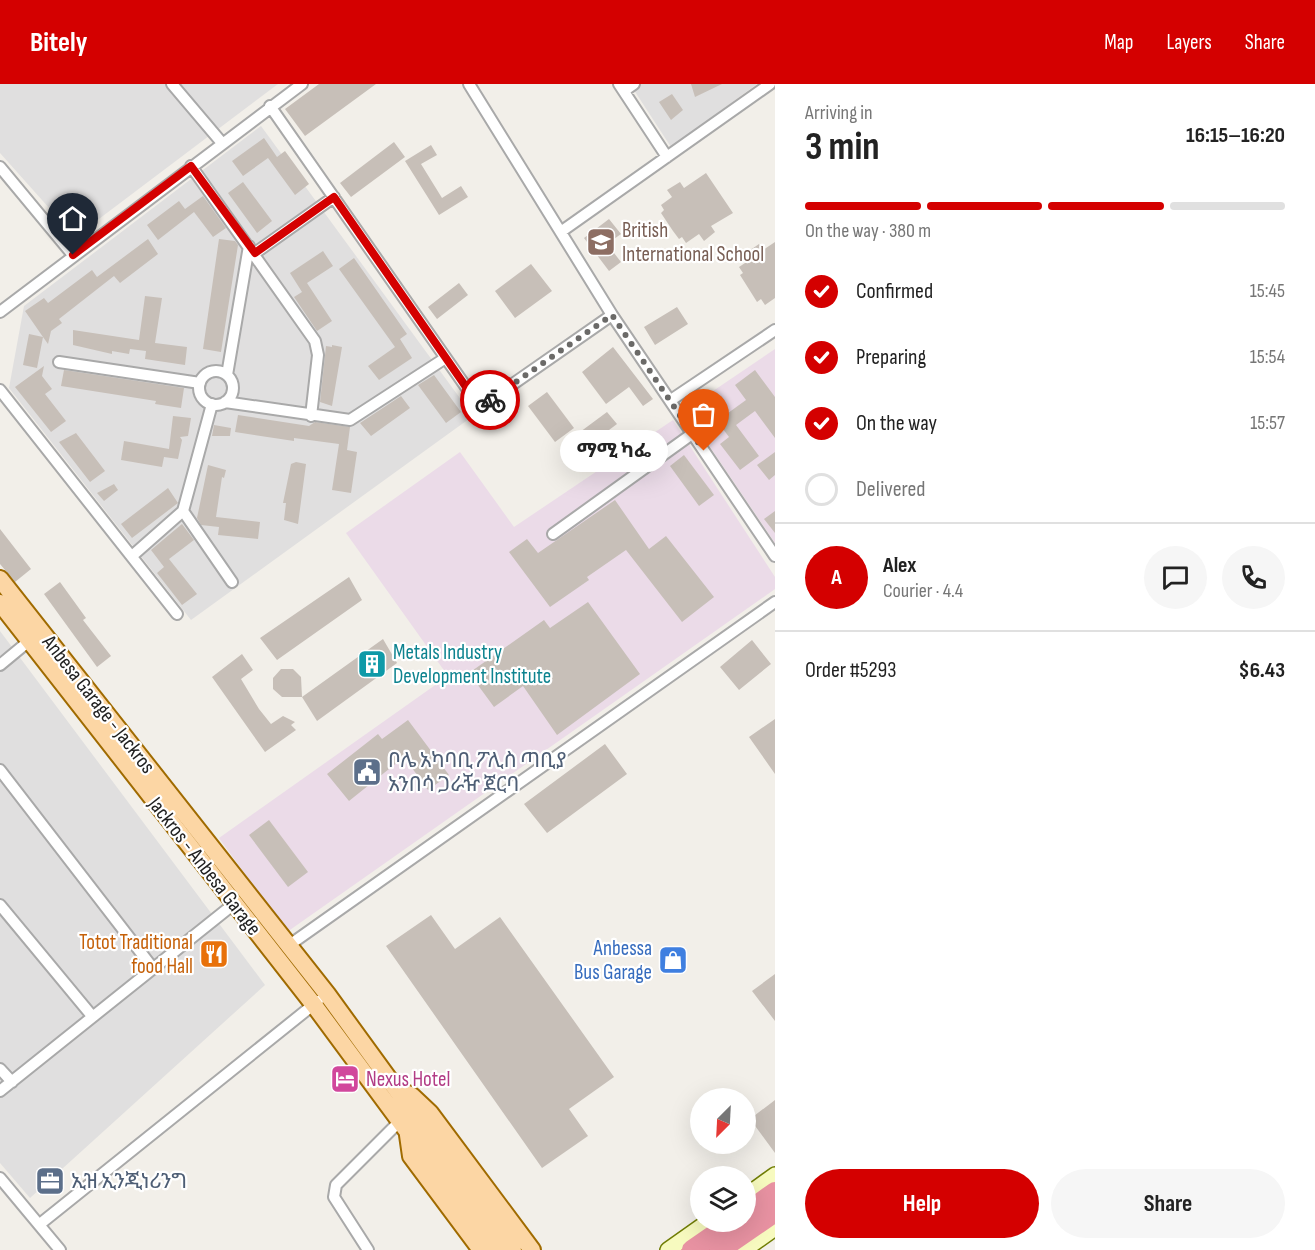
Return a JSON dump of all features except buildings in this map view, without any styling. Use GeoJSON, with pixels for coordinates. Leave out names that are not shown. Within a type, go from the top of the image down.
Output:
{"type":"FeatureCollection","features":[{"type":"Feature","properties":{"kind":"highway"},"geometry":{"type":"LineString","coordinates":[[756,1206],[775,1192]]}},
{"type":"Feature","properties":{"kind":"highway"},"geometry":{"type":"LineString","coordinates":[[720,1250],[775,1212]]}},
{"type":"Feature","properties":{"kind":"highway"},"geometry":{"type":"LineString","coordinates":[[692,1250],[718,1232]]}},
{"type":"Feature","properties":{"kind":"main road","name":"Anbesa Garage - Jackros"},"geometry":{"type":"LineString","coordinates":[[0,579],[142,772],[288,946],[320,999],[393,1087],[406,1121]]}},
{"type":"Feature","properties":{"kind":"main road","name":"Jackros - Anbesa Garage"},"geometry":{"type":"LineString","coordinates":[[0,603],[29,641],[142,772],[235,903],[320,999],[406,1121]]}},
{"type":"Feature","properties":{"kind":"main road"},"geometry":{"type":"LineString","coordinates":[[393,1087],[412,1096],[430,1113],[532,1250]]}},
{"type":"Feature","properties":{"kind":"main road"},"geometry":{"type":"LineString","coordinates":[[406,1121],[426,1156],[495,1250]]}},
{"type":"Feature","properties":{"kind":"main road"},"geometry":{"type":"LineString","coordinates":[[406,1121],[411,1156],[481,1250]]}},
{"type":"Feature","properties":{"kind":"main road"},"geometry":{"type":"LineString","coordinates":[[406,1121],[513,1250]]}},
{"type":"Feature","properties":{"kind":"street"},"geometry":{"type":"LineString","coordinates":[[172,84],[222,143]]}},
{"type":"Feature","properties":{"kind":"street"},"geometry":{"type":"LineString","coordinates":[[0,312],[270,106],[290,87],[302,84]]}},
{"type":"Feature","properties":{"kind":"street"},"geometry":{"type":"LineString","coordinates":[[469,84],[612,315],[775,556]]}},
{"type":"Feature","properties":{"kind":"street"},"geometry":{"type":"LineString","coordinates":[[634,84],[622,87],[667,157]]}},
{"type":"Feature","properties":{"kind":"street"},"geometry":{"type":"LineString","coordinates":[[562,231],[770,84]]}},
{"type":"Feature","properties":{"kind":"street"},"geometry":{"type":"LineString","coordinates":[[270,106],[473,397],[483,402],[507,390],[612,315]]}},
{"type":"Feature","properties":{"kind":"street"},"geometry":{"type":"LineString","coordinates":[[191,166],[315,340],[318,355],[311,416]]}},
{"type":"Feature","properties":{"kind":"street"},"geometry":{"type":"LineString","coordinates":[[0,167],[73,255]]}},
{"type":"Feature","properties":{"kind":"street"},"geometry":{"type":"LineString","coordinates":[[225,402],[229,398],[232,387],[226,375],[252,249],[334,197]]}},
{"type":"Feature","properties":{"kind":"street"},"geometry":{"type":"LineString","coordinates":[[671,400],[775,330]]}},
{"type":"Feature","properties":{"kind":"street"},"geometry":{"type":"LineString","coordinates":[[226,375],[214,371],[208,373],[200,382],[201,396],[212,404],[225,402],[342,421],[361,416],[444,358]]}},
{"type":"Feature","properties":{"kind":"street"},"geometry":{"type":"LineString","coordinates":[[58,362],[200,382]]}},
{"type":"Feature","properties":{"kind":"street"},"geometry":{"type":"LineString","coordinates":[[0,390],[177,614]]}},
{"type":"Feature","properties":{"kind":"street"},"geometry":{"type":"LineString","coordinates":[[132,556],[183,511],[212,404]]}},
{"type":"Feature","properties":{"kind":"street"},"geometry":{"type":"LineString","coordinates":[[553,534],[692,434]]}},
{"type":"Feature","properties":{"kind":"street"},"geometry":{"type":"LineString","coordinates":[[183,511],[232,582]]}},
{"type":"Feature","properties":{"kind":"street"},"geometry":{"type":"LineString","coordinates":[[288,946],[775,602]]}},
{"type":"Feature","properties":{"kind":"street"},"geometry":{"type":"LineString","coordinates":[[0,665],[29,641]]}},
{"type":"Feature","properties":{"kind":"street"},"geometry":{"type":"LineString","coordinates":[[0,770],[152,967]]}},
{"type":"Feature","properties":{"kind":"street"},"geometry":{"type":"LineString","coordinates":[[0,1091],[152,967],[235,903]]}},
{"type":"Feature","properties":{"kind":"street"},"geometry":{"type":"LineString","coordinates":[[0,905],[92,1016]]}},
{"type":"Feature","properties":{"kind":"street"},"geometry":{"type":"LineString","coordinates":[[40,1224],[320,999]]}},
{"type":"Feature","properties":{"kind":"street"},"geometry":{"type":"LineString","coordinates":[[0,1069],[12,1082]]}},
{"type":"Feature","properties":{"kind":"street"},"geometry":{"type":"LineString","coordinates":[[368,1250],[334,1197],[336,1185],[406,1121]]}},
{"type":"Feature","properties":{"kind":"street"},"geometry":{"type":"LineString","coordinates":[[756,1189],[775,1175]]}},
{"type":"Feature","properties":{"kind":"street"},"geometry":{"type":"LineString","coordinates":[[0,1178],[60,1250]]}},
{"type":"Feature","properties":{"kind":"street"},"geometry":{"type":"LineString","coordinates":[[744,1250],[775,1228]]}},
{"type":"Feature","properties":{"kind":"street"},"geometry":{"type":"LineString","coordinates":[[668,1250],[693,1232]]}},
{"type":"Feature","properties":{"kind":"shaded area"},"geometry":{"type":"Polygon","coordinates":[[[0,84],[278,84],[75,237],[0,153],[0,84]]]}},
{"type":"Feature","properties":{"kind":"shaded area"},"geometry":{"type":"Polygon","coordinates":[[[630,84],[757,84],[671,147],[630,84]]]}},
{"type":"Feature","properties":{"kind":"shaded area"},"geometry":{"type":"Polygon","coordinates":[[[261,126],[473,416],[191,620],[9,388],[24,306],[261,126]]]}},
{"type":"Feature","properties":{"kind":"shaded area"},"geometry":{"type":"Polygon","coordinates":[[[775,349],[775,543],[685,410],[775,349]]]}},
{"type":"Feature","properties":{"kind":"shaded area"},"geometry":{"type":"Polygon","coordinates":[[[673,420],[775,577],[775,589],[287,932],[219,838],[448,676],[346,533],[460,452],[514,527],[673,420]]]}},
{"type":"Feature","properties":{"kind":"shaded area"},"geometry":{"type":"Polygon","coordinates":[[[0,631],[265,985],[30,1198],[0,1163],[0,631]]]}},
{"type":"Feature","properties":{"kind":"way so far"},"geometry":{"type":"LineString","coordinates":[[490,400],[612,315],[704,451]]}},
{"type":"Feature","properties":{"kind":"place","name":"British International School"},"geometry":{"type":"Point","coordinates":[601,242]}},
{"type":"Feature","properties":{"kind":"place","name":"ማሚ ካፌ"},"geometry":{"type":"Point","coordinates":[704,451]}},
{"type":"Feature","properties":{"kind":"place","name":"Metals Industry Development Institute"},"geometry":{"type":"Point","coordinates":[372,664]}},
{"type":"Feature","properties":{"kind":"place","name":"ቦሌ አካባቢ ፖሊስ ጣቢያ አንበሳ ጋራዥ ጀርባ"},"geometry":{"type":"Point","coordinates":[367,772]}},
{"type":"Feature","properties":{"kind":"place","name":"Totot Traditional food Hall"},"geometry":{"type":"Point","coordinates":[214,954]}},
{"type":"Feature","properties":{"kind":"place","name":"Anbessa Bus Garage"},"geometry":{"type":"Point","coordinates":[673,960]}},
{"type":"Feature","properties":{"kind":"place","name":"Nexus Hotel"},"geometry":{"type":"Point","coordinates":[345,1079]}},
{"type":"Feature","properties":{"kind":"place","name":"ኢዝ ኢንጂነሪንግ"},"geometry":{"type":"Point","coordinates":[50,1181]}},
{"type":"Feature","properties":{"kind":"route"},"geometry":{"type":"LineString","coordinates":[[73,255],[191,166],[255,253],[334,197],[473,397],[483,402],[490,400]]}}]}
